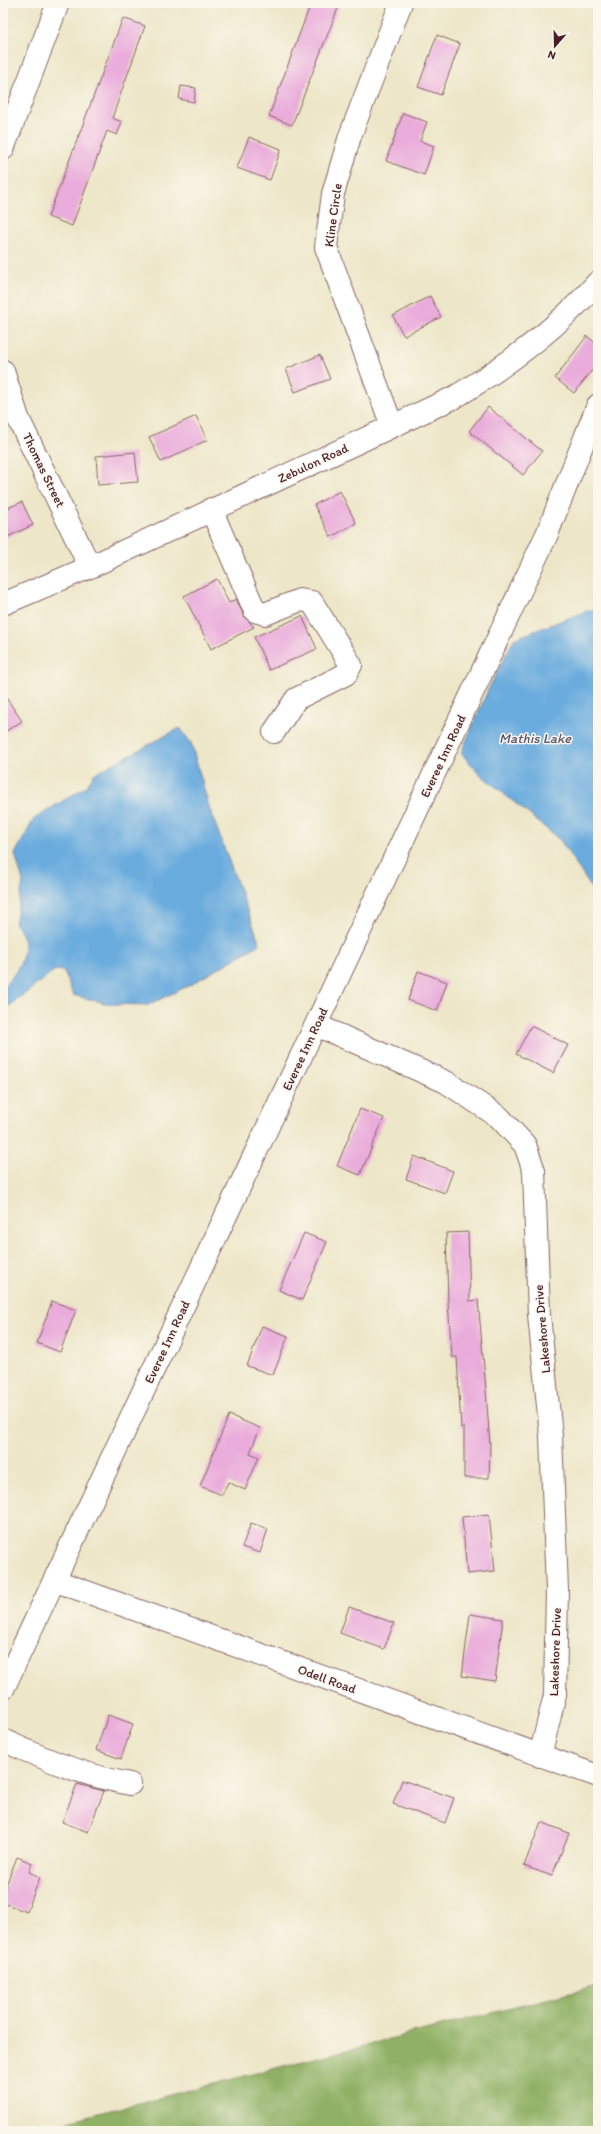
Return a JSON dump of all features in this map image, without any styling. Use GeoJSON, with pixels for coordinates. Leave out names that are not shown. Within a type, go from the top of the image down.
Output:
{"type":"FeatureCollection","features":[{"type":"Feature","properties":{"kind":"street"},"geometry":{"type":"LineString","coordinates":[[3,149],[58,3]]}},
{"type":"Feature","properties":{"kind":"street","name":"Kline Circle"},"geometry":{"type":"LineString","coordinates":[[392,426],[326,247],[333,194],[350,136],[401,3]]}},
{"type":"Feature","properties":{"kind":"street","name":"Zebulon Road"},"geometry":{"type":"LineString","coordinates":[[3,604],[90,567],[455,397],[507,363],[545,334],[596,286]]}},
{"type":"Feature","properties":{"kind":"street","name":"Thomas Street"},"geometry":{"type":"LineString","coordinates":[[3,371],[18,418],[90,567]]}},
{"type":"Feature","properties":{"kind":"street","name":"Everee Inn Road"},"geometry":{"type":"LineString","coordinates":[[4,1684],[56,1581],[547,534],[598,405]]}},
{"type":"Feature","properties":{"kind":"street"},"geometry":{"type":"LineString","coordinates":[[212,509],[255,611],[265,614],[300,600],[312,602],[351,665],[346,674],[296,699],[274,732]]}},
{"type":"Feature","properties":{"kind":"street","name":"Lakeshore Drive"},"geometry":{"type":"LineString","coordinates":[[316,1025],[446,1082],[499,1117],[525,1145],[534,1171],[539,1315],[551,1436],[557,1590],[555,1695],[540,1756]]}},
{"type":"Feature","properties":{"kind":"street","name":"Odell Road"},"geometry":{"type":"LineString","coordinates":[[56,1581],[598,1776]]}},
{"type":"Feature","properties":{"kind":"street"},"geometry":{"type":"LineString","coordinates":[[3,1740],[29,1753],[102,1779],[130,1784]]}},
{"type":"Feature","properties":{"kind":"green space"},"geometry":{"type":"Polygon","coordinates":[[[598,1986],[598,2131],[67,2131],[68,2121],[598,1986]]]}},
{"type":"Feature","properties":{"kind":"water","name":"Mathis Lake"},"geometry":{"type":"Polygon","coordinates":[[[598,608],[598,898],[560,840],[480,774],[461,753],[488,690],[514,639],[598,608]]]}},
{"type":"Feature","properties":{"kind":"water"},"geometry":{"type":"Polygon","coordinates":[[[180,728],[191,743],[210,810],[260,944],[190,985],[148,1005],[109,1004],[73,995],[64,971],[55,970],[3,1011],[3,987],[12,977],[22,959],[24,945],[23,936],[15,924],[23,882],[15,854],[34,819],[87,786],[94,774],[180,728]]]}},
{"type":"Feature","properties":{"kind":"building"},"geometry":{"type":"Polygon","coordinates":[[[311,3],[340,3],[292,125],[269,116],[311,3]]]}},
{"type":"Feature","properties":{"kind":"building"},"geometry":{"type":"Polygon","coordinates":[[[123,18],[145,26],[112,118],[122,122],[117,135],[107,131],[72,226],[48,217],[123,18]]]}},
{"type":"Feature","properties":{"kind":"building"},"geometry":{"type":"Polygon","coordinates":[[[437,35],[460,44],[441,95],[418,87],[437,35]]]}},
{"type":"Feature","properties":{"kind":"building"},"geometry":{"type":"Polygon","coordinates":[[[181,86],[196,88],[194,102],[179,99],[181,86]]]}},
{"type":"Feature","properties":{"kind":"building"},"geometry":{"type":"Polygon","coordinates":[[[403,113],[427,122],[420,141],[434,146],[424,175],[386,161],[403,113]]]}},
{"type":"Feature","properties":{"kind":"building"},"geometry":{"type":"Polygon","coordinates":[[[249,137],[281,149],[270,180],[237,168],[249,137]]]}},
{"type":"Feature","properties":{"kind":"building"},"geometry":{"type":"Polygon","coordinates":[[[430,296],[441,317],[404,336],[393,316],[430,296]]]}},
{"type":"Feature","properties":{"kind":"building"},"geometry":{"type":"Polygon","coordinates":[[[587,336],[598,345],[598,363],[574,393],[555,378],[587,336]]]}},
{"type":"Feature","properties":{"kind":"building"},"geometry":{"type":"Polygon","coordinates":[[[320,355],[330,379],[295,392],[286,369],[320,355]]]}},
{"type":"Feature","properties":{"kind":"building"},"geometry":{"type":"Polygon","coordinates":[[[488,407],[542,451],[523,475],[469,431],[488,407]]]}},
{"type":"Feature","properties":{"kind":"building"},"geometry":{"type":"Polygon","coordinates":[[[196,416],[207,440],[161,462],[149,437],[196,416]]]}},
{"type":"Feature","properties":{"kind":"building"},"geometry":{"type":"Polygon","coordinates":[[[135,452],[138,482],[98,485],[96,456],[135,452]]]}},
{"type":"Feature","properties":{"kind":"building"},"geometry":{"type":"Polygon","coordinates":[[[340,491],[356,523],[331,537],[314,505],[340,491]]]}},
{"type":"Feature","properties":{"kind":"building"},"geometry":{"type":"Polygon","coordinates":[[[22,502],[33,525],[3,539],[3,510],[22,502]]]}},
{"type":"Feature","properties":{"kind":"building"},"geometry":{"type":"Polygon","coordinates":[[[217,579],[229,603],[236,599],[244,616],[254,627],[211,649],[184,596],[217,579]]]}},
{"type":"Feature","properties":{"kind":"building"},"geometry":{"type":"Polygon","coordinates":[[[302,616],[317,649],[269,670],[254,637],[302,616]]]}},
{"type":"Feature","properties":{"kind":"building"},"geometry":{"type":"Polygon","coordinates":[[[3,693],[22,721],[3,733],[3,693]]]}},
{"type":"Feature","properties":{"kind":"building"},"geometry":{"type":"Polygon","coordinates":[[[418,971],[447,982],[437,1011],[408,1000],[418,971]]]}},
{"type":"Feature","properties":{"kind":"building"},"geometry":{"type":"Polygon","coordinates":[[[531,1026],[568,1045],[553,1073],[516,1054],[531,1026]]]}},
{"type":"Feature","properties":{"kind":"building"},"geometry":{"type":"Polygon","coordinates":[[[360,1109],[384,1118],[360,1175],[337,1166],[360,1109]]]}},
{"type":"Feature","properties":{"kind":"building"},"geometry":{"type":"Polygon","coordinates":[[[414,1156],[453,1171],[445,1193],[406,1179],[414,1156]]]}},
{"type":"Feature","properties":{"kind":"building"},"geometry":{"type":"Polygon","coordinates":[[[468,1232],[470,1301],[478,1300],[485,1378],[490,1445],[489,1478],[464,1478],[464,1427],[461,1428],[457,1357],[452,1357],[448,1302],[446,1233],[468,1232]]]}},
{"type":"Feature","properties":{"kind":"building"},"geometry":{"type":"Polygon","coordinates":[[[304,1233],[327,1242],[302,1300],[279,1290],[304,1233]]]}},
{"type":"Feature","properties":{"kind":"building"},"geometry":{"type":"Polygon","coordinates":[[[52,1301],[76,1310],[60,1352],[37,1343],[52,1301]]]}},
{"type":"Feature","properties":{"kind":"building"},"geometry":{"type":"Polygon","coordinates":[[[262,1326],[288,1336],[273,1375],[247,1366],[262,1326]]]}},
{"type":"Feature","properties":{"kind":"building"},"geometry":{"type":"Polygon","coordinates":[[[229,1415],[260,1428],[250,1453],[259,1457],[245,1490],[228,1482],[222,1495],[200,1486],[229,1415]]]}},
{"type":"Feature","properties":{"kind":"building"},"geometry":{"type":"Polygon","coordinates":[[[489,1514],[495,1571],[467,1574],[462,1517],[489,1514]]]}},
{"type":"Feature","properties":{"kind":"building"},"geometry":{"type":"Polygon","coordinates":[[[251,1523],[268,1529],[260,1553],[242,1547],[251,1523]]]}},
{"type":"Feature","properties":{"kind":"building"},"geometry":{"type":"Polygon","coordinates":[[[349,1607],[394,1623],[384,1649],[340,1633],[349,1607]]]}},
{"type":"Feature","properties":{"kind":"building"},"geometry":{"type":"Polygon","coordinates":[[[470,1614],[503,1619],[495,1681],[462,1676],[470,1614]]]}},
{"type":"Feature","properties":{"kind":"building"},"geometry":{"type":"Polygon","coordinates":[[[108,1715],[133,1724],[121,1759],[96,1750],[108,1715]]]}},
{"type":"Feature","properties":{"kind":"building"},"geometry":{"type":"Polygon","coordinates":[[[402,1780],[454,1798],[445,1823],[393,1804],[402,1780]]]}},
{"type":"Feature","properties":{"kind":"building"},"geometry":{"type":"Polygon","coordinates":[[[77,1784],[104,1791],[88,1832],[62,1822],[77,1784]]]}},
{"type":"Feature","properties":{"kind":"building"},"geometry":{"type":"Polygon","coordinates":[[[541,1822],[569,1833],[552,1876],[524,1866],[541,1822]]]}},
{"type":"Feature","properties":{"kind":"building"},"geometry":{"type":"Polygon","coordinates":[[[17,1857],[32,1863],[29,1872],[40,1877],[27,1912],[3,1903],[3,1893],[17,1857]]]}}]}
